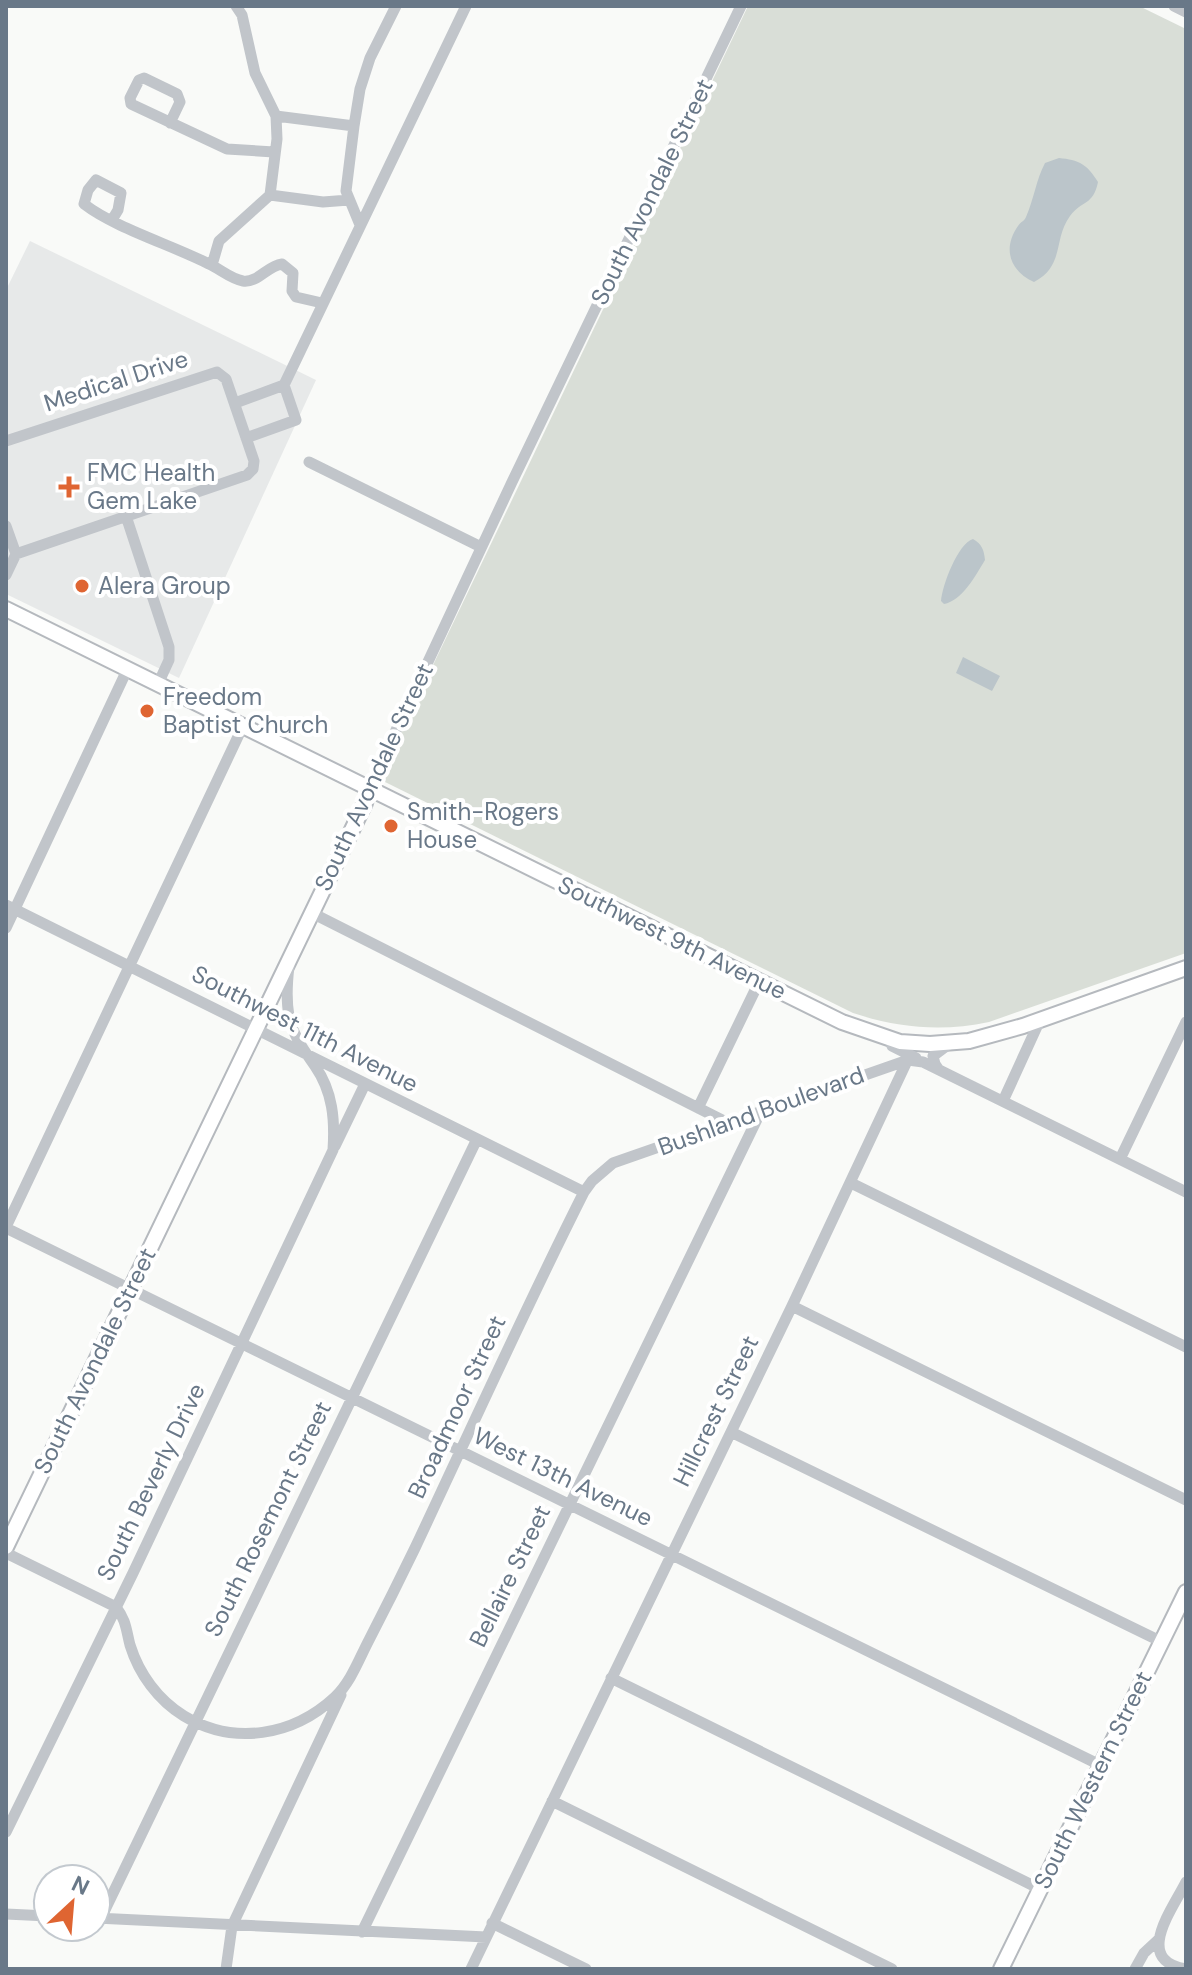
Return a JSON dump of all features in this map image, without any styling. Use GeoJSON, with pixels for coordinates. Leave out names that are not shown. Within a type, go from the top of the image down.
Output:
{"type":"FeatureCollection","features":[{"type":"Feature","properties":{"kind":"main road","name":"Southwest 9th Avenue"},"geometry":{"type":"LineString","coordinates":[[6,609],[759,982],[910,1053]]}},
{"type":"Feature","properties":{"kind":"main road","name":"South Avondale Street"},"geometry":{"type":"LineString","coordinates":[[6,1550],[365,803],[369,788]]}},
{"type":"Feature","properties":{"kind":"main road","name":"Bushland Boulevard"},"geometry":{"type":"LineString","coordinates":[[910,1053],[991,1036],[1186,968]]}},
{"type":"Feature","properties":{"kind":"main road","name":"South Western Street"},"geometry":{"type":"LineString","coordinates":[[1001,1969],[1186,1592]]}},
{"type":"Feature","properties":{"kind":"street"},"geometry":{"type":"LineString","coordinates":[[212,265],[219,241],[270,195],[277,139],[276,116],[255,73],[242,15],[236,6]]}},
{"type":"Feature","properties":{"kind":"street"},"geometry":{"type":"LineString","coordinates":[[360,225],[346,191],[360,89],[370,58],[396,6]]}},
{"type":"Feature","properties":{"kind":"street"},"geometry":{"type":"LineString","coordinates":[[246,438],[296,420],[284,385],[466,6]]}},
{"type":"Feature","properties":{"kind":"street","name":"South Avondale Street"},"geometry":{"type":"LineString","coordinates":[[369,788],[741,6]]}},
{"type":"Feature","properties":{"kind":"street"},"geometry":{"type":"LineString","coordinates":[[1174,6],[1186,12]]}},
{"type":"Feature","properties":{"kind":"street"},"geometry":{"type":"LineString","coordinates":[[170,123],[180,102],[177,94],[144,78],[139,80],[130,98],[131,104],[170,123],[227,149],[274,152]]}},
{"type":"Feature","properties":{"kind":"street"},"geometry":{"type":"LineString","coordinates":[[276,116],[354,126]]}},
{"type":"Feature","properties":{"kind":"street"},"geometry":{"type":"LineString","coordinates":[[270,195],[323,202],[349,200]]}},
{"type":"Feature","properties":{"kind":"street"},"geometry":{"type":"LineString","coordinates":[[112,220],[240,281],[250,281],[274,265],[282,264],[293,273],[292,291],[296,297],[322,303]]}},
{"type":"Feature","properties":{"kind":"street","name":"Medical Drive"},"geometry":{"type":"LineString","coordinates":[[6,441],[212,372],[224,376],[254,465],[247,475],[16,554]]}},
{"type":"Feature","properties":{"kind":"street"},"geometry":{"type":"LineString","coordinates":[[235,403],[284,385]]}},
{"type":"Feature","properties":{"kind":"street"},"geometry":{"type":"LineString","coordinates":[[309,462],[481,547]]}},
{"type":"Feature","properties":{"kind":"street"},"geometry":{"type":"LineString","coordinates":[[126,516],[169,647],[169,660],[158,684]]}},
{"type":"Feature","properties":{"kind":"street"},"geometry":{"type":"LineString","coordinates":[[6,526],[16,554],[6,575]]}},
{"type":"Feature","properties":{"kind":"street"},"geometry":{"type":"LineString","coordinates":[[6,928],[11,907],[127,670]]}},
{"type":"Feature","properties":{"kind":"street"},"geometry":{"type":"LineString","coordinates":[[6,1228],[243,726]]}},
{"type":"Feature","properties":{"kind":"street","name":"Southwest 11th Avenue"},"geometry":{"type":"LineString","coordinates":[[11,907],[584,1192]]}},
{"type":"Feature","properties":{"kind":"street"},"geometry":{"type":"LineString","coordinates":[[312,913],[728,1123]]}},
{"type":"Feature","properties":{"kind":"street","name":"South Beverly Drive"},"geometry":{"type":"LineString","coordinates":[[289,960],[289,1017],[305,1054],[324,1082],[331,1100],[335,1120],[333,1150]]}},
{"type":"Feature","properties":{"kind":"street"},"geometry":{"type":"LineString","coordinates":[[698,1108],[759,982]]}},
{"type":"Feature","properties":{"kind":"street"},"geometry":{"type":"LineString","coordinates":[[1003,1101],[1040,1020]]}},
{"type":"Feature","properties":{"kind":"street"},"geometry":{"type":"LineString","coordinates":[[1120,1159],[1186,1022]]}},
{"type":"Feature","properties":{"kind":"street"},"geometry":{"type":"LineString","coordinates":[[880,1068],[892,1056],[888,1042]]}},
{"type":"Feature","properties":{"kind":"street"},"geometry":{"type":"LineString","coordinates":[[940,1070],[933,1056],[949,1044]]}},
{"type":"Feature","properties":{"kind":"street","name":"Southwest 9th Avenue"},"geometry":{"type":"LineString","coordinates":[[910,1053],[1186,1192]]}},
{"type":"Feature","properties":{"kind":"street","name":"Bushland Boulevard"},"geometry":{"type":"LineString","coordinates":[[613,1163],[880,1068],[910,1053]]}},
{"type":"Feature","properties":{"kind":"street","name":"Hillcrest Street"},"geometry":{"type":"LineString","coordinates":[[471,1969],[851,1183],[910,1053]]}},
{"type":"Feature","properties":{"kind":"street","name":"South Beverly Drive"},"geometry":{"type":"LineString","coordinates":[[6,1832],[365,1084]]}},
{"type":"Feature","properties":{"kind":"street","name":"Bellaire Street"},"geometry":{"type":"LineString","coordinates":[[362,1932],[761,1111]]}},
{"type":"Feature","properties":{"kind":"street","name":"South Rosemont Street"},"geometry":{"type":"LineString","coordinates":[[112,1889],[477,1139]]}},
{"type":"Feature","properties":{"kind":"street","name":"Broadmoor Street"},"geometry":{"type":"LineString","coordinates":[[226,1969],[232,1926],[350,1677],[584,1192],[613,1163]]}},
{"type":"Feature","properties":{"kind":"street"},"geometry":{"type":"LineString","coordinates":[[851,1183],[1186,1347]]}},
{"type":"Feature","properties":{"kind":"street","name":"West 13th Avenue"},"geometry":{"type":"LineString","coordinates":[[6,1228],[1100,1765]]}},
{"type":"Feature","properties":{"kind":"street"},"geometry":{"type":"LineString","coordinates":[[792,1306],[1186,1500]]}},
{"type":"Feature","properties":{"kind":"street"},"geometry":{"type":"LineString","coordinates":[[731,1432],[1160,1641]]}},
{"type":"Feature","properties":{"kind":"street"},"geometry":{"type":"LineString","coordinates":[[6,1550],[116,1607],[126,1619],[130,1642],[144,1677],[169,1705],[194,1721]]}},
{"type":"Feature","properties":{"kind":"street","name":"Broadmoor Street"},"geometry":{"type":"LineString","coordinates":[[194,1721],[229,1732],[252,1734],[273,1731],[311,1715],[338,1694],[350,1677]]}},
{"type":"Feature","properties":{"kind":"street"},"geometry":{"type":"LineString","coordinates":[[611,1678],[1040,1889]]}},
{"type":"Feature","properties":{"kind":"street"},"geometry":{"type":"LineString","coordinates":[[552,1801],[892,1969]]}},
{"type":"Feature","properties":{"kind":"street"},"geometry":{"type":"LineString","coordinates":[[1135,1969],[1144,1953],[1158,1940],[1186,1882]]}},
{"type":"Feature","properties":{"kind":"street"},"geometry":{"type":"LineString","coordinates":[[6,1914],[32,1915]]}},
{"type":"Feature","properties":{"kind":"street"},"geometry":{"type":"LineString","coordinates":[[112,1919],[486,1937]]}},
{"type":"Feature","properties":{"kind":"street"},"geometry":{"type":"LineString","coordinates":[[492,1923],[586,1969]]}},
{"type":"Feature","properties":{"kind":"street"},"geometry":{"type":"LineString","coordinates":[[1158,1940],[1159,1954],[1165,1962],[1186,1969]]}},
{"type":"Feature","properties":{"kind":"shaded area"},"geometry":{"type":"Polygon","coordinates":[[[748,6],[1139,6],[1186,29],[1186,953],[989,1022],[954,1027],[920,1027],[853,1013],[383,781],[380,776],[748,6]]]}},
{"type":"Feature","properties":{"kind":"shaded area"},"geometry":{"type":"Polygon","coordinates":[[[1059,158],[1082,164],[1098,182],[1090,199],[1070,216],[1050,268],[1034,282],[1014,266],[1010,243],[1026,217],[1045,163],[1059,158]]]}},
{"type":"Feature","properties":{"kind":"shaded area"},"geometry":{"type":"Polygon","coordinates":[[[30,241],[316,380],[179,678],[6,594],[6,290],[30,241]]]}},
{"type":"Feature","properties":{"kind":"shaded area"},"geometry":{"type":"Polygon","coordinates":[[[973,539],[982,548],[985,560],[963,593],[944,604],[942,594],[952,566],[962,548],[973,539]]]}},
{"type":"Feature","properties":{"kind":"shaded area"},"geometry":{"type":"Polygon","coordinates":[[[963,657],[1000,676],[992,691],[956,673],[963,657]]]}},
{"type":"Feature","properties":{"kind":"place","name":"FMC Health Gem Lake"},"geometry":{"type":"Point","coordinates":[69,487]}},
{"type":"Feature","properties":{"kind":"place","name":"Alera Group"},"geometry":{"type":"Point","coordinates":[82,586]}},
{"type":"Feature","properties":{"kind":"place","name":"Freedom Baptist Church"},"geometry":{"type":"Point","coordinates":[147,711]}},
{"type":"Feature","properties":{"kind":"place","name":"Smith-Rogers House"},"geometry":{"type":"Point","coordinates":[391,826]}}]}
